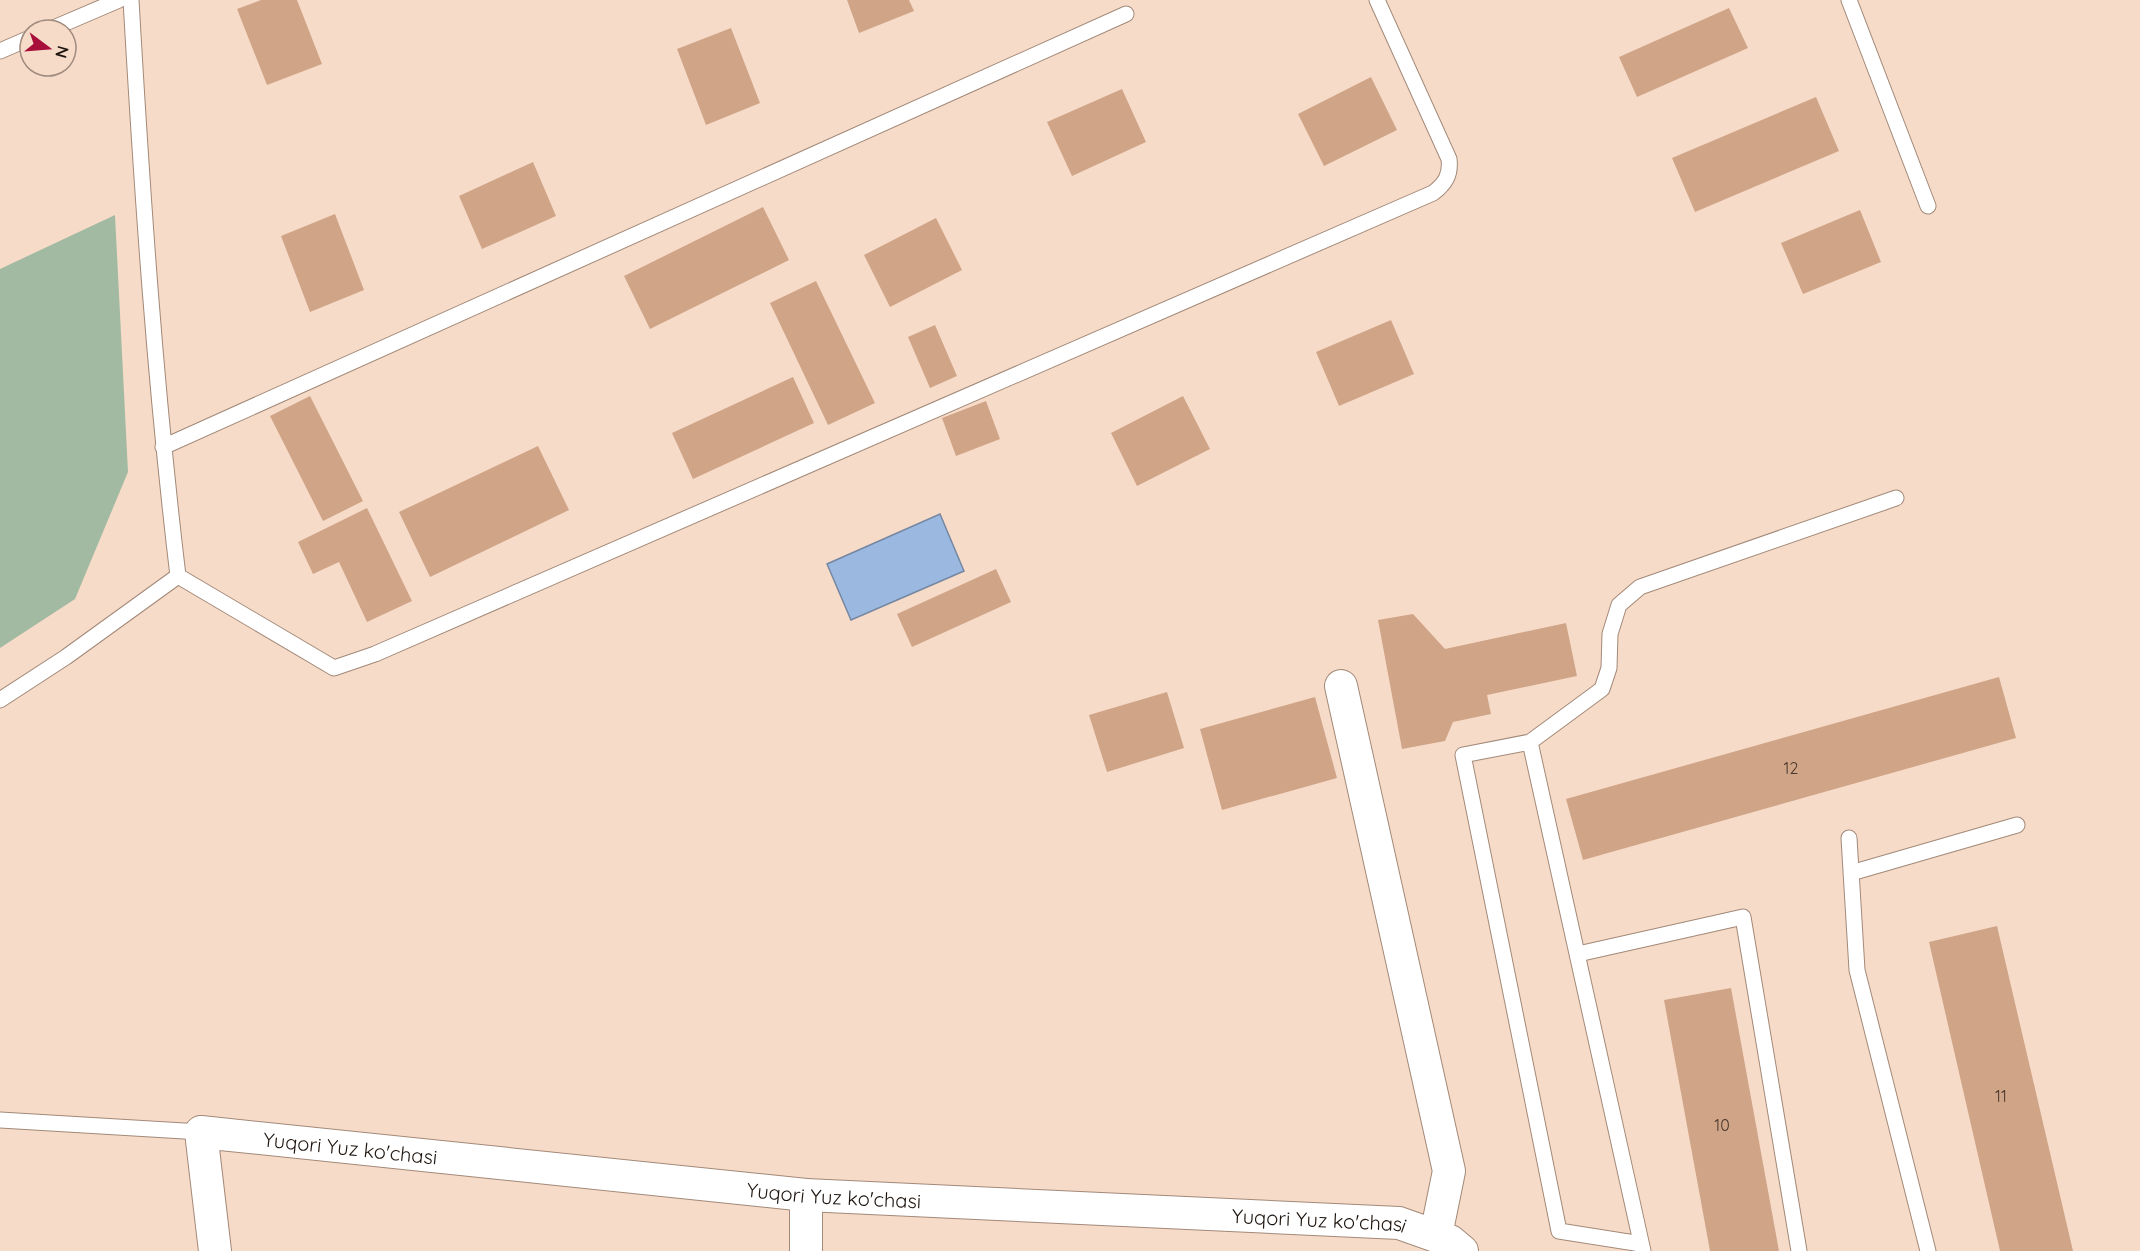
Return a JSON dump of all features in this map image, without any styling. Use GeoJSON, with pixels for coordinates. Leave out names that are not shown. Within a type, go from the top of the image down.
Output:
{"type":"FeatureCollection","features":[{"type":"Feature","properties":{"kind":"street"},"geometry":{"type":"LineString","coordinates":[[1341,686],[1449,1171],[1436,1235]]}},
{"type":"Feature","properties":{"kind":"street"},"geometry":{"type":"LineString","coordinates":[[201,1132],[215,1251]]}},
{"type":"Feature","properties":{"kind":"street","name":"Yuqori Yuz ko'chasi"},"geometry":{"type":"LineString","coordinates":[[201,1132],[806,1195],[1399,1223],[1436,1235],[1462,1251]]}},
{"type":"Feature","properties":{"kind":"street"},"geometry":{"type":"LineString","coordinates":[[806,1195],[806,1251]]}},
{"type":"Feature","properties":{"kind":"lane"},"geometry":{"type":"LineString","coordinates":[[77,18],[119,0]]}},
{"type":"Feature","properties":{"kind":"lane"},"geometry":{"type":"LineString","coordinates":[[131,0],[163,447],[178,576]]}},
{"type":"Feature","properties":{"kind":"lane"},"geometry":{"type":"LineString","coordinates":[[178,576],[334,668],[375,654],[1433,193],[1447,179],[1450,169],[1449,159],[1377,0]]}},
{"type":"Feature","properties":{"kind":"lane"},"geometry":{"type":"LineString","coordinates":[[1849,0],[1928,206]]}},
{"type":"Feature","properties":{"kind":"lane"},"geometry":{"type":"LineString","coordinates":[[163,447],[1126,14]]}},
{"type":"Feature","properties":{"kind":"lane"},"geometry":{"type":"LineString","coordinates":[[0,51],[18,43]]}},
{"type":"Feature","properties":{"kind":"lane"},"geometry":{"type":"LineString","coordinates":[[1530,742],[1642,1248],[1558,1232],[1463,755],[1530,742],[1602,689],[1609,668],[1610,634],[1619,605],[1641,587],[1896,498]]}},
{"type":"Feature","properties":{"kind":"lane"},"geometry":{"type":"LineString","coordinates":[[0,700],[66,657],[178,576]]}},
{"type":"Feature","properties":{"kind":"lane"},"geometry":{"type":"LineString","coordinates":[[1851,873],[2018,825]]}},
{"type":"Feature","properties":{"kind":"lane"},"geometry":{"type":"LineString","coordinates":[[1849,838],[1857,970],[1928,1251]]}},
{"type":"Feature","properties":{"kind":"lane"},"geometry":{"type":"LineString","coordinates":[[1578,954],[1743,917],[1799,1251]]}},
{"type":"Feature","properties":{"kind":"lane"},"geometry":{"type":"LineString","coordinates":[[0,1120],[201,1132]]}},
{"type":"Feature","properties":{"kind":"green space"},"geometry":{"type":"Polygon","coordinates":[[[115,215],[128,472],[75,599],[0,648],[0,269],[115,215]]]}},
{"type":"Feature","properties":{"kind":"water"},"geometry":{"type":"Polygon","coordinates":[[[940,514],[964,571],[851,620],[827,564],[940,514]]]}},
{"type":"Feature","properties":{"kind":"building"},"geometry":{"type":"Polygon","coordinates":[[[261,0],[297,0],[322,64],[267,85],[237,9],[261,0]]]}},
{"type":"Feature","properties":{"kind":"building"},"geometry":{"type":"Polygon","coordinates":[[[847,0],[909,0],[914,11],[859,33],[847,0]]]}},
{"type":"Feature","properties":{"kind":"building"},"geometry":{"type":"Polygon","coordinates":[[[1729,8],[1748,48],[1637,97],[1619,57],[1729,8]]]}},
{"type":"Feature","properties":{"kind":"building"},"geometry":{"type":"Polygon","coordinates":[[[731,28],[760,103],[706,125],[677,49],[731,28]]]}},
{"type":"Feature","properties":{"kind":"building"},"geometry":{"type":"Polygon","coordinates":[[[1371,77],[1397,130],[1324,166],[1298,114],[1371,77]]]}},
{"type":"Feature","properties":{"kind":"building"},"geometry":{"type":"Polygon","coordinates":[[[1122,89],[1146,142],[1072,176],[1047,122],[1122,89]]]}},
{"type":"Feature","properties":{"kind":"building"},"geometry":{"type":"Polygon","coordinates":[[[1816,97],[1839,151],[1695,212],[1672,158],[1816,97]]]}},
{"type":"Feature","properties":{"kind":"building"},"geometry":{"type":"Polygon","coordinates":[[[533,162],[556,216],[482,249],[459,196],[533,162]]]}},
{"type":"Feature","properties":{"kind":"building"},"geometry":{"type":"Polygon","coordinates":[[[763,207],[789,260],[650,329],[624,276],[763,207]]]}},
{"type":"Feature","properties":{"kind":"building"},"geometry":{"type":"Polygon","coordinates":[[[1860,210],[1881,262],[1803,294],[1781,243],[1860,210]]]}},
{"type":"Feature","properties":{"kind":"building"},"geometry":{"type":"Polygon","coordinates":[[[335,214],[364,290],[310,312],[281,236],[335,214]]]}},
{"type":"Feature","properties":{"kind":"building"},"geometry":{"type":"Polygon","coordinates":[[[936,218],[962,270],[890,307],[864,255],[936,218]]]}},
{"type":"Feature","properties":{"kind":"building"},"geometry":{"type":"Polygon","coordinates":[[[816,281],[875,403],[828,425],[770,303],[816,281]]]}},
{"type":"Feature","properties":{"kind":"building"},"geometry":{"type":"Polygon","coordinates":[[[1391,320],[1414,374],[1339,406],[1316,352],[1391,320]]]}},
{"type":"Feature","properties":{"kind":"building"},"geometry":{"type":"Polygon","coordinates":[[[935,325],[957,376],[930,388],[908,337],[935,325]]]}},
{"type":"Feature","properties":{"kind":"building"},"geometry":{"type":"Polygon","coordinates":[[[793,377],[814,423],[693,479],[672,433],[793,377]]]}},
{"type":"Feature","properties":{"kind":"building"},"geometry":{"type":"Polygon","coordinates":[[[310,396],[363,501],[323,521],[270,416],[310,396]]]}},
{"type":"Feature","properties":{"kind":"building"},"geometry":{"type":"Polygon","coordinates":[[[1183,396],[1210,449],[1137,486],[1111,433],[1183,396]]]}},
{"type":"Feature","properties":{"kind":"building"},"geometry":{"type":"Polygon","coordinates":[[[986,401],[1000,439],[956,456],[942,418],[986,401]]]}},
{"type":"Feature","properties":{"kind":"building"},"geometry":{"type":"Polygon","coordinates":[[[538,446],[569,510],[430,577],[399,512],[538,446]]]}},
{"type":"Feature","properties":{"kind":"building"},"geometry":{"type":"Polygon","coordinates":[[[367,508],[412,601],[367,622],[339,562],[313,574],[298,542],[367,508]]]}},
{"type":"Feature","properties":{"kind":"building"},"geometry":{"type":"Polygon","coordinates":[[[996,569],[1011,602],[912,647],[897,614],[996,569]]]}},
{"type":"Feature","properties":{"kind":"building"},"geometry":{"type":"Polygon","coordinates":[[[1413,614],[1445,649],[1566,623],[1577,676],[1487,695],[1491,714],[1453,722],[1445,741],[1402,749],[1378,620],[1413,614]]]}},
{"type":"Feature","properties":{"kind":"building"},"geometry":{"type":"Polygon","coordinates":[[[1999,677],[2016,738],[1583,860],[1566,799],[1999,677]]]}},
{"type":"Feature","properties":{"kind":"building"},"geometry":{"type":"Polygon","coordinates":[[[1167,692],[1184,748],[1107,772],[1089,715],[1167,692]]]}},
{"type":"Feature","properties":{"kind":"building"},"geometry":{"type":"Polygon","coordinates":[[[1315,697],[1337,778],[1222,810],[1200,729],[1315,697]]]}},
{"type":"Feature","properties":{"kind":"building"},"geometry":{"type":"Polygon","coordinates":[[[1997,926],[2073,1251],[2000,1251],[1929,942],[1997,926]]]}},
{"type":"Feature","properties":{"kind":"building"},"geometry":{"type":"Polygon","coordinates":[[[1731,988],[1779,1251],[1710,1251],[1664,1000],[1731,988]]]}}]}
